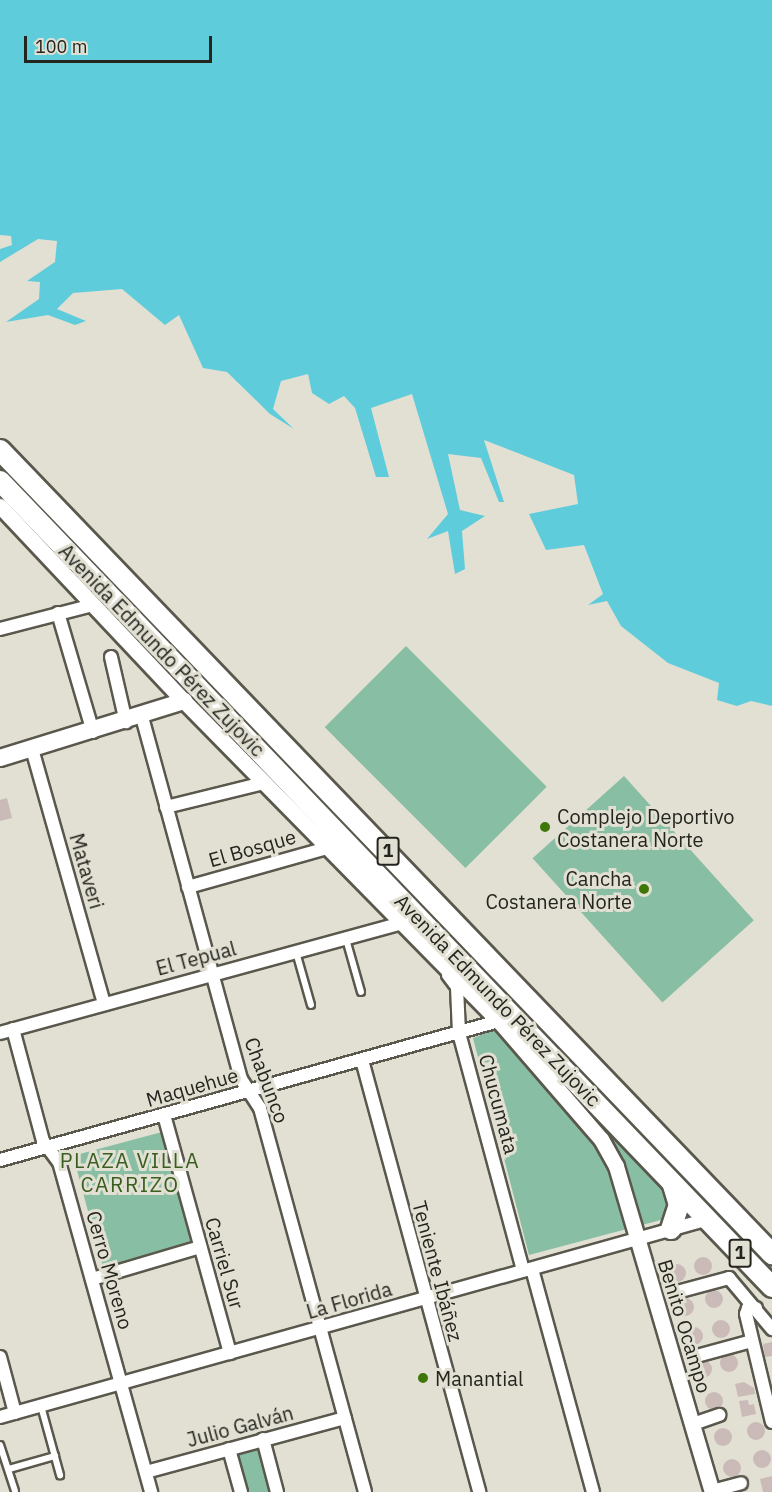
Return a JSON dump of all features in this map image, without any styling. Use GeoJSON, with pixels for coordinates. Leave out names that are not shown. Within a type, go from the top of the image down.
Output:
{"type":"FeatureCollection","features":[{"type":"Feature","properties":{"kind":"highway","name":"Avenida Edmundo Pérez Zujovic"},"geometry":{"type":"LineString","coordinates":[[0,450],[772,1254]]}},
{"type":"Feature","properties":{"kind":"highway","name":"Avenida Edmundo Pérez Zujovic"},"geometry":{"type":"LineString","coordinates":[[0,481],[772,1287]]}},
{"type":"Feature","properties":{"kind":"highway"},"geometry":{"type":"LineString","coordinates":[[671,1180],[680,1206],[671,1229]]}},
{"type":"Feature","properties":{"kind":"main road"},"geometry":{"type":"LineString","coordinates":[[0,758],[93,732],[184,701]]}},
{"type":"Feature","properties":{"kind":"street","name":"Avenida Edmundo Pérez Zujovic"},"geometry":{"type":"LineString","coordinates":[[0,506],[184,701],[499,1021],[607,1147],[637,1239]]}},
{"type":"Feature","properties":{"kind":"street"},"geometry":{"type":"LineString","coordinates":[[0,629],[93,605]]}},
{"type":"Feature","properties":{"kind":"street"},"geometry":{"type":"LineString","coordinates":[[58,614],[93,732]]}},
{"type":"Feature","properties":{"kind":"street","name":"Chabunco"},"geometry":{"type":"LineString","coordinates":[[111,657],[166,807],[241,1079],[260,1108],[365,1492]]}},
{"type":"Feature","properties":{"kind":"street","name":"Mataveri"},"geometry":{"type":"LineString","coordinates":[[32,749],[104,1004]]}},
{"type":"Feature","properties":{"kind":"street"},"geometry":{"type":"LineString","coordinates":[[166,807],[264,783]]}},
{"type":"Feature","properties":{"kind":"street","name":"El Bosque"},"geometry":{"type":"LineString","coordinates":[[188,886],[327,848]]}},
{"type":"Feature","properties":{"kind":"street","name":"El Tepual"},"geometry":{"type":"LineString","coordinates":[[0,1033],[403,923]]}},
{"type":"Feature","properties":{"kind":"street","name":"Chucumata"},"geometry":{"type":"LineString","coordinates":[[432,952],[457,987],[459,1033],[593,1492]]}},
{"type":"Feature","properties":{"kind":"street","name":"Maquehue"},"geometry":{"type":"LineString","coordinates":[[0,1160],[499,1021]]}},
{"type":"Feature","properties":{"kind":"street","name":"Cerro Moreno"},"geometry":{"type":"LineString","coordinates":[[13,1029],[44,1141],[59,1162],[151,1492]]}},
{"type":"Feature","properties":{"kind":"street","name":"Teniente Ibáñez"},"geometry":{"type":"LineString","coordinates":[[362,1060],[479,1492]]}},
{"type":"Feature","properties":{"kind":"street","name":"Carriel Sur"},"geometry":{"type":"LineString","coordinates":[[164,1115],[230,1353]]}},
{"type":"Feature","properties":{"kind":"street","name":"La Florida"},"geometry":{"type":"LineString","coordinates":[[0,1417],[708,1220]]}},
{"type":"Feature","properties":{"kind":"street","name":"Benito Ocampo"},"geometry":{"type":"LineString","coordinates":[[637,1239],[712,1492],[741,1484]]}},
{"type":"Feature","properties":{"kind":"street"},"geometry":{"type":"LineString","coordinates":[[92,1279],[200,1248]]}},
{"type":"Feature","properties":{"kind":"street"},"geometry":{"type":"LineString","coordinates":[[677,1292],[729,1278],[772,1329]]}},
{"type":"Feature","properties":{"kind":"street"},"geometry":{"type":"LineString","coordinates":[[756,1308],[748,1308],[746,1314],[772,1422]]}},
{"type":"Feature","properties":{"kind":"street"},"geometry":{"type":"LineString","coordinates":[[693,1357],[752,1341]]}},
{"type":"Feature","properties":{"kind":"street"},"geometry":{"type":"LineString","coordinates":[[0,1357],[15,1413]]}},
{"type":"Feature","properties":{"kind":"street","name":"Benito Ocampo"},"geometry":{"type":"LineString","coordinates":[[693,1424],[719,1415]]}},
{"type":"Feature","properties":{"kind":"street","name":"Julio Galván"},"geometry":{"type":"LineString","coordinates":[[146,1472],[345,1418]]}},
{"type":"Feature","properties":{"kind":"street"},"geometry":{"type":"LineString","coordinates":[[263,1439],[277,1492]]}},
{"type":"Feature","properties":{"kind":"street"},"geometry":{"type":"LineString","coordinates":[[229,1449],[241,1492]]}},
{"type":"Feature","properties":{"kind":"lane"},"geometry":{"type":"LineString","coordinates":[[346,939],[361,992]]}},
{"type":"Feature","properties":{"kind":"lane"},"geometry":{"type":"LineString","coordinates":[[296,952],[311,1005]]}},
{"type":"Feature","properties":{"kind":"lane"},"geometry":{"type":"LineString","coordinates":[[41,1406],[60,1475]]}},
{"type":"Feature","properties":{"kind":"lane"},"geometry":{"type":"LineString","coordinates":[[0,1445],[15,1491]]}},
{"type":"Feature","properties":{"kind":"lane"},"geometry":{"type":"LineString","coordinates":[[9,1469],[55,1456]]}},
{"type":"Feature","properties":{"kind":"green space"},"geometry":{"type":"Polygon","coordinates":[[[406,646],[547,787],[465,868],[325,727],[406,646]]]}},
{"type":"Feature","properties":{"kind":"green space","name":"Cancha Costanera Norte"},"geometry":{"type":"Polygon","coordinates":[[[624,776],[754,920],[662,1002],[533,858],[624,776]]]}},
{"type":"Feature","properties":{"kind":"green space"},"geometry":{"type":"Polygon","coordinates":[[[514,996],[772,1264],[772,1277],[706,1208],[529,1255],[473,1038],[496,1029],[514,996]]]}},
{"type":"Feature","properties":{"kind":"green space","name":"PLAZA VILLA CARRIZO"},"geometry":{"type":"Polygon","coordinates":[[[162,1132],[192,1245],[103,1269],[73,1156],[162,1132]]]}},
{"type":"Feature","properties":{"kind":"green space"},"geometry":{"type":"Polygon","coordinates":[[[259,1444],[272,1492],[246,1492],[235,1452],[259,1444]]]}},
{"type":"Feature","properties":{"kind":"water"},"geometry":{"type":"Polygon","coordinates":[[[0,0],[772,0],[772,706],[751,701],[737,706],[717,700],[719,683],[668,663],[621,626],[607,601],[588,605],[603,594],[584,545],[546,550],[529,514],[578,504],[574,475],[484,440],[504,502],[499,502],[481,458],[448,454],[460,510],[485,516],[462,531],[465,569],[455,574],[448,531],[427,539],[448,514],[412,394],[371,408],[389,477],[376,477],[355,408],[344,396],[329,404],[312,393],[308,374],[281,381],[273,409],[294,429],[270,414],[227,372],[203,368],[179,315],[165,325],[122,289],[73,293],[57,309],[86,321],[75,325],[48,315],[6,322],[39,299],[40,282],[27,281],[55,262],[57,241],[38,239],[0,262],[0,249],[12,245],[11,236],[0,235],[0,0]]]}},
{"type":"Feature","properties":{"kind":"building"},"geometry":{"type":"Polygon","coordinates":[[[7,798],[12,818],[0,821],[0,800],[7,798]]]}},
{"type":"Feature","properties":{"kind":"building"},"geometry":{"type":"Polygon","coordinates":[[[703,1257],[711,1262],[712,1266],[707,1274],[703,1275],[695,1270],[694,1266],[699,1258],[703,1257]]]}},
{"type":"Feature","properties":{"kind":"building"},"geometry":{"type":"Polygon","coordinates":[[[677,1264],[685,1269],[686,1273],[681,1281],[677,1282],[669,1277],[668,1273],[673,1265],[677,1264]]]}},
{"type":"Feature","properties":{"kind":"building"},"geometry":{"type":"Polygon","coordinates":[[[714,1290],[722,1295],[723,1299],[718,1307],[714,1308],[706,1303],[705,1299],[710,1291],[714,1290]]]}},
{"type":"Feature","properties":{"kind":"building"},"geometry":{"type":"Polygon","coordinates":[[[685,1298],[691,1301],[694,1307],[691,1313],[685,1316],[679,1313],[676,1307],[679,1301],[685,1298]]]}},
{"type":"Feature","properties":{"kind":"building"},"geometry":{"type":"Polygon","coordinates":[[[721,1320],[729,1325],[730,1329],[725,1337],[721,1338],[713,1333],[712,1329],[717,1321],[721,1320]]]}},
{"type":"Feature","properties":{"kind":"building"},"geometry":{"type":"Polygon","coordinates":[[[690,1327],[698,1327],[703,1332],[701,1343],[690,1345],[685,1340],[685,1332],[690,1327]]]}},
{"type":"Feature","properties":{"kind":"building"},"geometry":{"type":"Polygon","coordinates":[[[772,1342],[772,1356],[765,1357],[763,1344],[772,1342]]]}},
{"type":"Feature","properties":{"kind":"building"},"geometry":{"type":"Polygon","coordinates":[[[729,1354],[737,1359],[738,1363],[733,1371],[729,1372],[721,1367],[720,1363],[725,1355],[729,1354]]]}},
{"type":"Feature","properties":{"kind":"building"},"geometry":{"type":"Polygon","coordinates":[[[703,1360],[711,1365],[712,1369],[707,1377],[703,1378],[695,1373],[694,1369],[699,1361],[703,1360]]]}},
{"type":"Feature","properties":{"kind":"building"},"geometry":{"type":"Polygon","coordinates":[[[744,1382],[754,1388],[755,1394],[738,1397],[735,1384],[744,1382]]]}},
{"type":"Feature","properties":{"kind":"building"},"geometry":{"type":"Polygon","coordinates":[[[714,1392],[722,1397],[723,1401],[718,1409],[714,1410],[706,1405],[705,1401],[710,1393],[714,1392]]]}},
{"type":"Feature","properties":{"kind":"building"},"geometry":{"type":"Polygon","coordinates":[[[748,1400],[749,1405],[754,1404],[756,1414],[742,1417],[739,1401],[748,1400]]]}},
{"type":"Feature","properties":{"kind":"building"},"geometry":{"type":"Polygon","coordinates":[[[756,1422],[764,1427],[765,1431],[760,1439],[756,1440],[748,1435],[747,1431],[752,1423],[756,1422]]]}},
{"type":"Feature","properties":{"kind":"building"},"geometry":{"type":"Polygon","coordinates":[[[719,1428],[727,1428],[732,1433],[730,1444],[719,1446],[714,1441],[714,1433],[719,1428]]]}},
{"type":"Feature","properties":{"kind":"building"},"geometry":{"type":"Polygon","coordinates":[[[762,1450],[768,1453],[771,1459],[768,1465],[762,1468],[756,1465],[753,1459],[756,1453],[762,1450]]]}},
{"type":"Feature","properties":{"kind":"building"},"geometry":{"type":"Polygon","coordinates":[[[732,1459],[739,1461],[741,1468],[739,1475],[732,1477],[725,1475],[723,1468],[725,1461],[732,1459]]]}},
{"type":"Feature","properties":{"kind":"building"},"geometry":{"type":"Polygon","coordinates":[[[772,1476],[772,1492],[763,1492],[760,1479],[772,1476]]]}},
{"type":"Feature","properties":{"kind":"place","name":"Complejo Deportivo Costanera Norte"},"geometry":{"type":"Point","coordinates":[545,827]}},
{"type":"Feature","properties":{"kind":"place","name":"Cancha Costanera Norte"},"geometry":{"type":"Point","coordinates":[644,889]}},
{"type":"Feature","properties":{"kind":"place","name":"Manantial"},"geometry":{"type":"Point","coordinates":[423,1378]}},
{"type":"Feature","properties":{"kind":"district","name":"PLAZA VILLA CARRIZO"},"geometry":{"type":"Point","coordinates":[130,1172]}}]}
